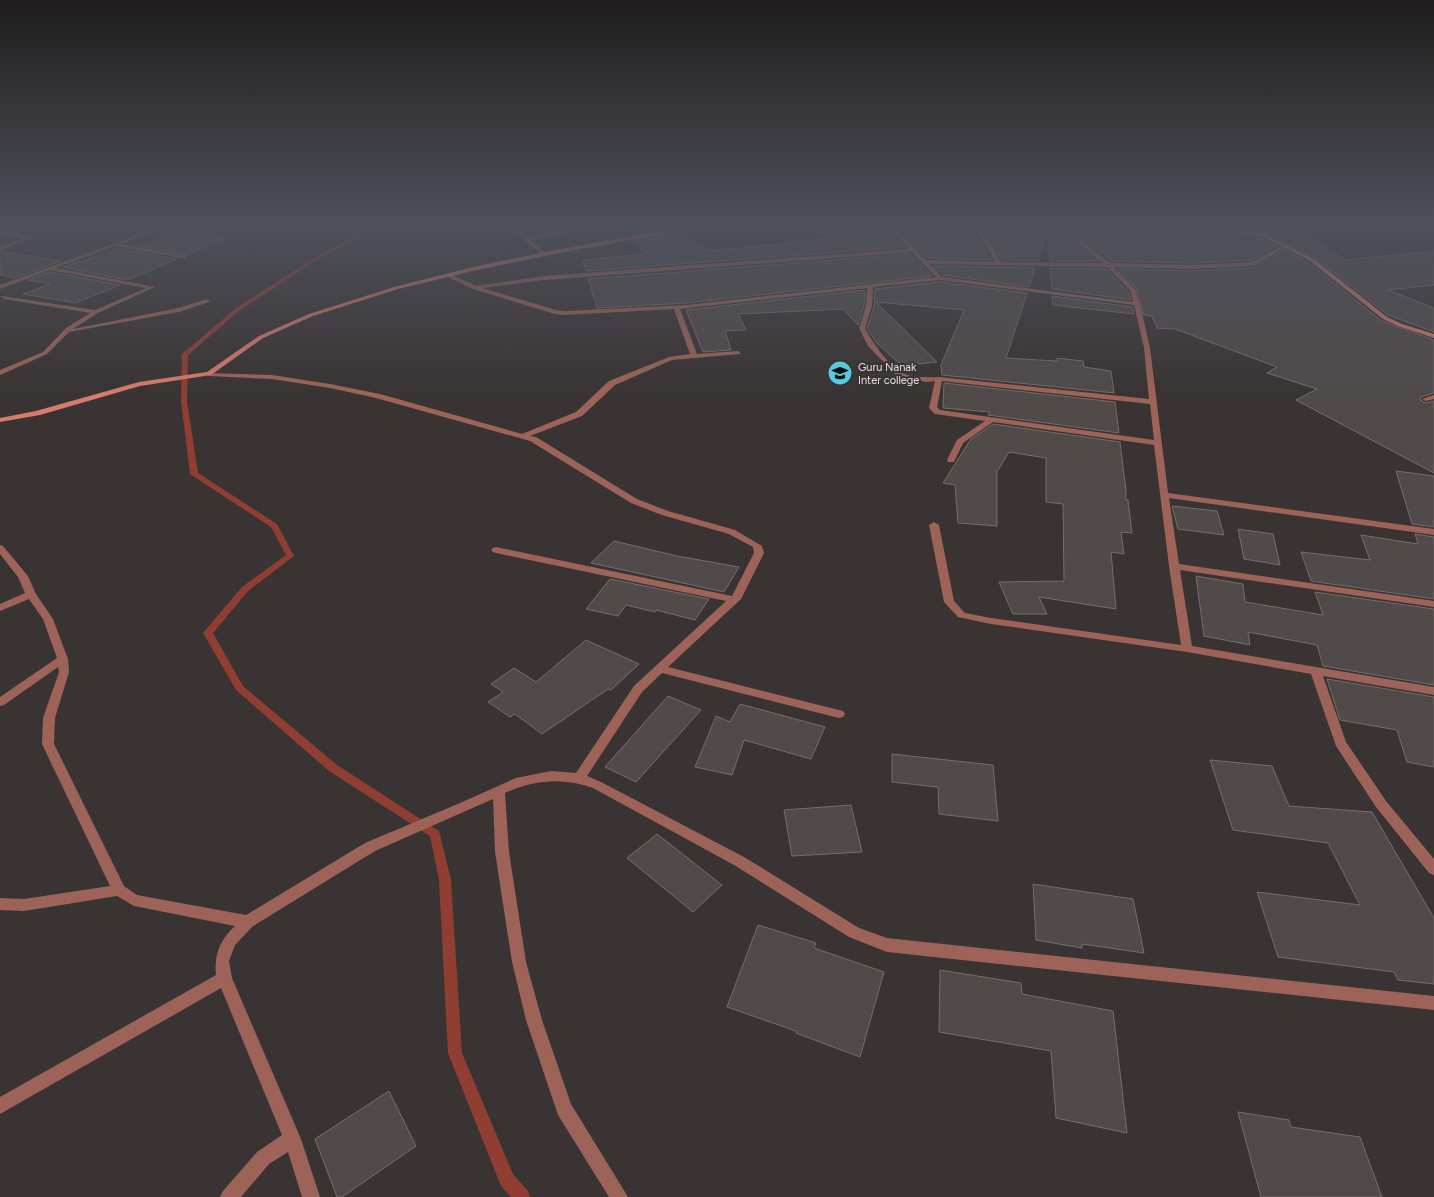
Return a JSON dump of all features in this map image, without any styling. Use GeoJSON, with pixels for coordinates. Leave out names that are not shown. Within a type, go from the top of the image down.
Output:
{"type":"FeatureCollection","features":[{"type":"Feature","properties":{"kind":"street"},"geometry":{"type":"LineString","coordinates":[[0,287],[14,282]]}},
{"type":"Feature","properties":{"kind":"street"},"geometry":{"type":"LineString","coordinates":[[0,373],[45,353],[65,332],[96,312],[152,287],[125,282]]}},
{"type":"Feature","properties":{"kind":"street"},"geometry":{"type":"LineString","coordinates":[[209,374],[261,337],[311,315],[421,282]]}},
{"type":"Feature","properties":{"kind":"street"},"geometry":{"type":"LineString","coordinates":[[462,282],[475,288],[560,313],[676,307],[906,282]]}},
{"type":"Feature","properties":{"kind":"street"},"geometry":{"type":"LineString","coordinates":[[475,288],[517,282]]}},
{"type":"Feature","properties":{"kind":"street"},"geometry":{"type":"LineString","coordinates":[[969,282],[1137,304]]}},
{"type":"Feature","properties":{"kind":"street"},"geometry":{"type":"LineString","coordinates":[[1125,282],[1133,290],[1147,348],[1164,495],[1186,649]]}},
{"type":"Feature","properties":{"kind":"street"},"geometry":{"type":"LineString","coordinates":[[1340,282],[1385,318],[1434,336]]}},
{"type":"Feature","properties":{"kind":"street"},"geometry":{"type":"LineString","coordinates":[[870,286],[869,306],[862,328],[870,345],[898,374],[926,380],[939,379],[1153,402]]}},
{"type":"Feature","properties":{"kind":"street"},"geometry":{"type":"LineString","coordinates":[[1,297],[96,312]]}},
{"type":"Feature","properties":{"kind":"street"},"geometry":{"type":"LineString","coordinates":[[65,332],[179,310],[207,301]]}},
{"type":"Feature","properties":{"kind":"street"},"geometry":{"type":"LineString","coordinates":[[676,307],[694,356]]}},
{"type":"Feature","properties":{"kind":"street"},"geometry":{"type":"LineString","coordinates":[[523,436],[579,414],[612,382],[671,358],[738,353]]}},
{"type":"Feature","properties":{"kind":"street"},"geometry":{"type":"LineString","coordinates":[[0,420],[37,413],[110,392],[161,380],[209,374],[279,378],[330,386],[377,396],[533,439],[634,501],[732,532],[757,546],[759,553],[737,597],[638,690],[579,778]]}},
{"type":"Feature","properties":{"kind":"street"},"geometry":{"type":"LineString","coordinates":[[939,379],[933,408],[935,410],[991,420],[1158,443]]}},
{"type":"Feature","properties":{"kind":"street"},"geometry":{"type":"LineString","coordinates":[[1426,399],[1434,397]]}},
{"type":"Feature","properties":{"kind":"street"},"geometry":{"type":"LineString","coordinates":[[950,460],[960,442],[991,420]]}},
{"type":"Feature","properties":{"kind":"street"},"geometry":{"type":"LineString","coordinates":[[1164,495],[1434,532]]}},
{"type":"Feature","properties":{"kind":"street"},"geometry":{"type":"LineString","coordinates":[[934,525],[949,602],[962,615],[1001,623],[1186,649],[1434,691]]}},
{"type":"Feature","properties":{"kind":"street"},"geometry":{"type":"LineString","coordinates":[[0,548],[23,576],[31,594],[48,619],[63,659],[64,672],[49,718],[48,744],[119,890],[134,900],[248,922]]}},
{"type":"Feature","properties":{"kind":"street"},"geometry":{"type":"LineString","coordinates":[[496,550],[734,600]]}},
{"type":"Feature","properties":{"kind":"street"},"geometry":{"type":"LineString","coordinates":[[1174,566],[1434,604]]}},
{"type":"Feature","properties":{"kind":"street"},"geometry":{"type":"LineString","coordinates":[[0,608],[31,594]]}},
{"type":"Feature","properties":{"kind":"street"},"geometry":{"type":"LineString","coordinates":[[0,702],[63,659]]}},
{"type":"Feature","properties":{"kind":"street"},"geometry":{"type":"LineString","coordinates":[[661,669],[839,714]]}},
{"type":"Feature","properties":{"kind":"street"},"geometry":{"type":"LineString","coordinates":[[1316,671],[1340,743],[1381,804],[1434,868]]}},
{"type":"Feature","properties":{"kind":"street"},"geometry":{"type":"LineString","coordinates":[[310,1197],[292,1139],[224,978],[222,961],[229,941],[248,922],[370,847],[465,807],[520,781],[535,777],[579,778],[597,785],[739,861],[854,933],[887,945],[1434,1003]]}},
{"type":"Feature","properties":{"kind":"street"},"geometry":{"type":"LineString","coordinates":[[499,791],[502,852],[519,962],[534,1020],[564,1109],[619,1197]]}},
{"type":"Feature","properties":{"kind":"street"},"geometry":{"type":"LineString","coordinates":[[0,904],[24,904],[119,890]]}},
{"type":"Feature","properties":{"kind":"street"},"geometry":{"type":"LineString","coordinates":[[0,1106],[224,978]]}},
{"type":"Feature","properties":{"kind":"street"},"geometry":{"type":"LineString","coordinates":[[229,1197],[263,1158],[292,1139]]}},
{"type":"Feature","properties":{"kind":"building"},"geometry":{"type":"Polygon","coordinates":[[[38,282],[103,282],[120,285],[76,303],[23,294],[50,284],[38,282]]]}},
{"type":"Feature","properties":{"kind":"building"},"geometry":{"type":"Polygon","coordinates":[[[589,282],[879,282],[687,303],[597,308],[589,282]]]}},
{"type":"Feature","properties":{"kind":"building"},"geometry":{"type":"Polygon","coordinates":[[[940,282],[1027,293],[1006,358],[1057,361],[1057,358],[1083,361],[1084,367],[1111,371],[1114,393],[942,375],[941,365],[964,310],[876,302],[937,362],[902,366],[876,342],[867,328],[874,307],[875,289],[940,282]]]}},
{"type":"Feature","properties":{"kind":"building"},"geometry":{"type":"Polygon","coordinates":[[[992,282],[1031,282],[1029,287],[992,282]]]}},
{"type":"Feature","properties":{"kind":"building"},"geometry":{"type":"Polygon","coordinates":[[[1051,282],[1119,282],[1128,291],[1131,300],[1052,289],[1051,282]]]}},
{"type":"Feature","properties":{"kind":"building"},"geometry":{"type":"Polygon","coordinates":[[[1130,282],[1333,282],[1382,321],[1434,340],[1434,393],[1421,397],[1420,400],[1426,403],[1434,401],[1434,473],[1296,400],[1317,389],[1267,373],[1277,367],[1175,329],[1157,328],[1152,316],[1144,315],[1136,288],[1130,282]]]}},
{"type":"Feature","properties":{"kind":"building"},"geometry":{"type":"Polygon","coordinates":[[[1346,282],[1434,282],[1434,285],[1388,290],[1434,308],[1434,332],[1388,315],[1346,282]]]}},
{"type":"Feature","properties":{"kind":"building"},"geometry":{"type":"Polygon","coordinates":[[[865,290],[864,306],[858,325],[843,309],[738,314],[746,330],[725,331],[731,350],[703,352],[686,310],[865,290]]]}},
{"type":"Feature","properties":{"kind":"building"},"geometry":{"type":"Polygon","coordinates":[[[1052,296],[1132,307],[1134,314],[1053,305],[1052,296]]]}},
{"type":"Feature","properties":{"kind":"building"},"geometry":{"type":"Polygon","coordinates":[[[944,383],[1115,402],[1119,433],[988,415],[990,412],[943,408],[944,383]]]}},
{"type":"Feature","properties":{"kind":"building"},"geometry":{"type":"Polygon","coordinates":[[[993,424],[1120,442],[1126,500],[1128,500],[1132,533],[1121,532],[1124,554],[1111,552],[1116,609],[1039,597],[1047,614],[1013,614],[999,582],[1064,581],[1063,504],[1046,502],[1046,458],[1009,452],[997,472],[997,526],[958,523],[955,485],[943,483],[971,439],[993,424]]]}},
{"type":"Feature","properties":{"kind":"building"},"geometry":{"type":"Polygon","coordinates":[[[1396,471],[1434,476],[1434,527],[1412,524],[1396,471]]]}},
{"type":"Feature","properties":{"kind":"building"},"geometry":{"type":"Polygon","coordinates":[[[1172,506],[1217,511],[1224,535],[1178,529],[1172,506]]]}},
{"type":"Feature","properties":{"kind":"building"},"geometry":{"type":"Polygon","coordinates":[[[1238,529],[1273,534],[1280,565],[1244,559],[1238,529]]]}},
{"type":"Feature","properties":{"kind":"building"},"geometry":{"type":"Polygon","coordinates":[[[1415,534],[1434,537],[1434,599],[1311,581],[1301,552],[1370,560],[1361,535],[1418,544],[1415,534]]]}},
{"type":"Feature","properties":{"kind":"building"},"geometry":{"type":"Polygon","coordinates":[[[614,541],[677,556],[739,567],[724,592],[591,563],[614,541]]]}},
{"type":"Feature","properties":{"kind":"building"},"geometry":{"type":"Polygon","coordinates":[[[1196,576],[1243,584],[1245,602],[1323,615],[1315,592],[1434,609],[1434,685],[1323,666],[1317,645],[1248,632],[1250,645],[1204,636],[1196,576]]]}},
{"type":"Feature","properties":{"kind":"building"},"geometry":{"type":"Polygon","coordinates":[[[610,579],[709,599],[695,620],[626,605],[618,616],[586,609],[610,579]]]}},
{"type":"Feature","properties":{"kind":"building"},"geometry":{"type":"Polygon","coordinates":[[[586,640],[639,664],[611,690],[608,689],[542,734],[515,714],[510,717],[488,702],[503,692],[491,684],[514,668],[536,682],[586,640]]]}},
{"type":"Feature","properties":{"kind":"building"},"geometry":{"type":"Polygon","coordinates":[[[1327,679],[1434,697],[1434,767],[1407,762],[1397,730],[1340,720],[1327,679]]]}},
{"type":"Feature","properties":{"kind":"building"},"geometry":{"type":"Polygon","coordinates":[[[668,696],[701,710],[636,782],[605,767],[668,696]]]}},
{"type":"Feature","properties":{"kind":"building"},"geometry":{"type":"Polygon","coordinates":[[[740,704],[825,727],[811,759],[744,740],[732,775],[695,767],[716,716],[730,722],[740,704]]]}},
{"type":"Feature","properties":{"kind":"building"},"geometry":{"type":"Polygon","coordinates":[[[892,754],[993,765],[998,821],[939,814],[938,787],[892,782],[892,754]]]}},
{"type":"Feature","properties":{"kind":"building"},"geometry":{"type":"Polygon","coordinates":[[[1210,760],[1272,766],[1289,806],[1372,812],[1434,918],[1434,984],[1398,980],[1394,972],[1278,957],[1257,892],[1360,905],[1328,843],[1233,830],[1210,760]]]}},
{"type":"Feature","properties":{"kind":"building"},"geometry":{"type":"Polygon","coordinates":[[[851,805],[862,852],[792,856],[784,810],[851,805]]]}},
{"type":"Feature","properties":{"kind":"building"},"geometry":{"type":"Polygon","coordinates":[[[657,834],[722,885],[693,912],[627,858],[657,834]]]}},
{"type":"Feature","properties":{"kind":"building"},"geometry":{"type":"Polygon","coordinates":[[[1033,884],[1133,899],[1144,953],[1082,944],[1082,948],[1036,940],[1033,884]]]}},
{"type":"Feature","properties":{"kind":"building"},"geometry":{"type":"Polygon","coordinates":[[[758,925],[816,943],[814,948],[884,972],[860,1057],[796,1033],[796,1031],[727,1007],[758,925]]]}},
{"type":"Feature","properties":{"kind":"building"},"geometry":{"type":"Polygon","coordinates":[[[940,970],[1021,983],[1022,994],[1113,1011],[1127,1133],[1056,1118],[1051,1051],[939,1032],[940,970]]]}},
{"type":"Feature","properties":{"kind":"building"},"geometry":{"type":"Polygon","coordinates":[[[389,1091],[416,1146],[342,1197],[337,1197],[315,1139],[389,1091]]]}},
{"type":"Feature","properties":{"kind":"building"},"geometry":{"type":"Polygon","coordinates":[[[1238,1112],[1289,1120],[1291,1127],[1360,1137],[1382,1197],[1261,1197],[1238,1112]]]}},
{"type":"Feature","properties":{"kind":"waterway"},"geometry":{"type":"LineString","coordinates":[[280,282],[237,310],[185,354],[184,401],[194,474],[274,526],[290,556],[245,589],[208,633],[239,688],[333,768],[435,834],[445,880],[455,1053],[507,1180],[522,1197]]}},
{"type":"Feature","properties":{"kind":"place","name":"Guru Nanak Inter college"},"geometry":{"type":"Point","coordinates":[840,373]}}]}
